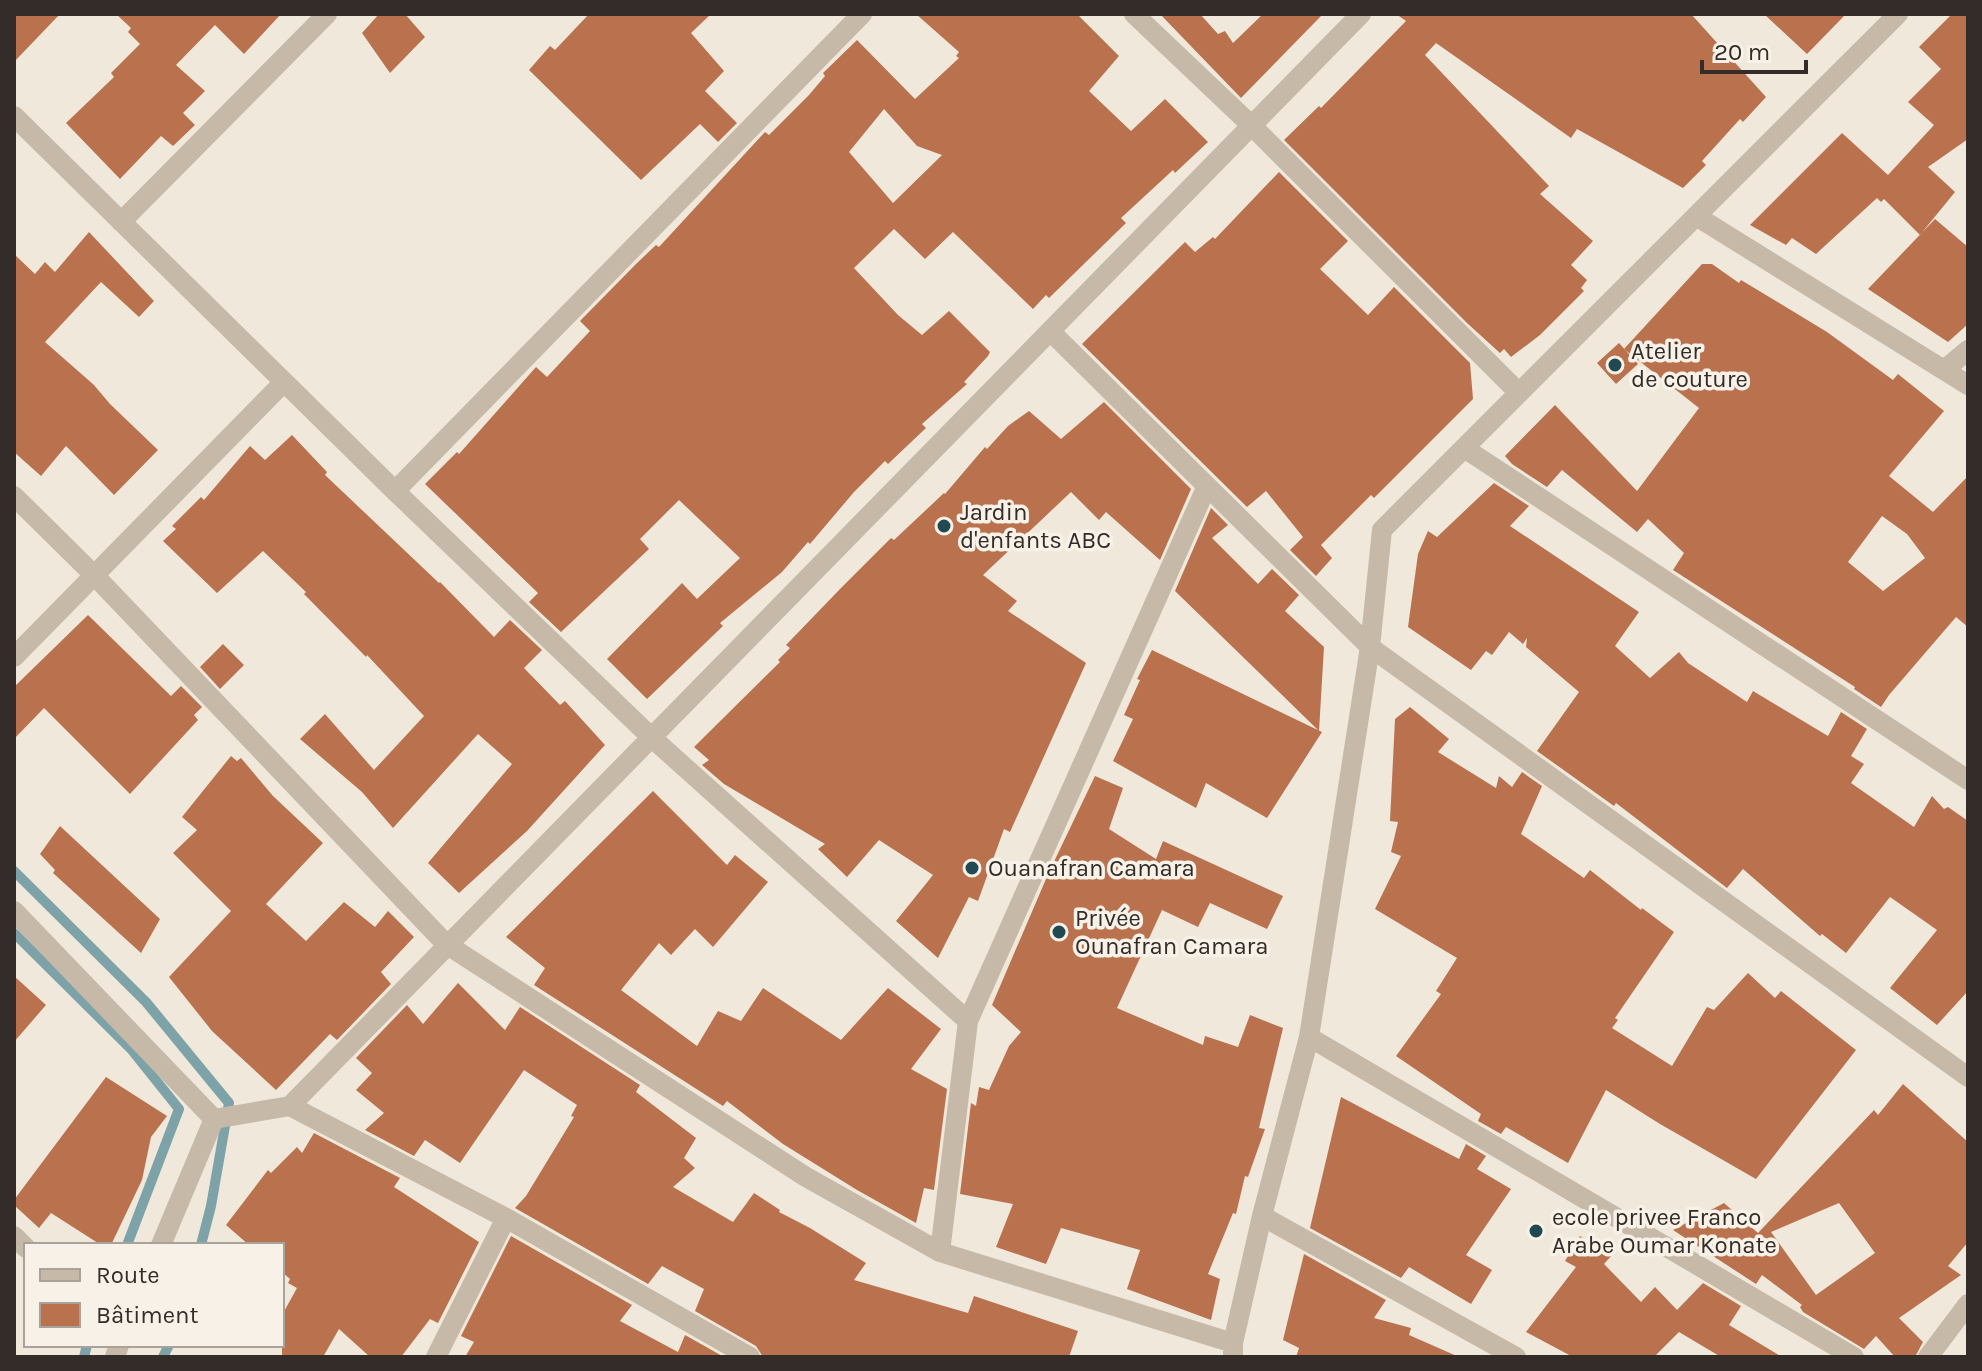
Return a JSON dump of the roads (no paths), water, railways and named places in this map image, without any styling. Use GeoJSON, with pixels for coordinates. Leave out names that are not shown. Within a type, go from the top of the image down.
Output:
{"type":"FeatureCollection","features":[{"type":"Feature","properties":{"kind":"street"},"geometry":{"type":"LineString","coordinates":[[121,222],[327,14]]}},
{"type":"Feature","properties":{"kind":"street"},"geometry":{"type":"LineString","coordinates":[[395,491],[862,14]]}},
{"type":"Feature","properties":{"kind":"street"},"geometry":{"type":"LineString","coordinates":[[1134,14],[1251,125],[1519,393]]}},
{"type":"Feature","properties":{"kind":"street"},"geometry":{"type":"LineString","coordinates":[[214,1119],[290,1106],[1361,14]]}},
{"type":"Feature","properties":{"kind":"street"},"geometry":{"type":"LineString","coordinates":[[14,496],[95,576],[446,944],[806,1177],[940,1252],[1233,1350],[1262,1216],[1309,1037],[1370,647],[1382,530],[1898,14]]}},
{"type":"Feature","properties":{"kind":"street"},"geometry":{"type":"LineString","coordinates":[[14,116],[395,491],[651,737],[968,1021]]}},
{"type":"Feature","properties":{"kind":"street"},"geometry":{"type":"LineString","coordinates":[[1696,216],[1968,385]]}},
{"type":"Feature","properties":{"kind":"street"},"geometry":{"type":"LineString","coordinates":[[1050,331],[1370,647],[1968,1077]]}},
{"type":"Feature","properties":{"kind":"street"},"geometry":{"type":"LineString","coordinates":[[1944,370],[1968,350]]}},
{"type":"Feature","properties":{"kind":"street"},"geometry":{"type":"LineString","coordinates":[[14,657],[284,382]]}},
{"type":"Feature","properties":{"kind":"street"},"geometry":{"type":"LineString","coordinates":[[1464,448],[1968,780]]}},
{"type":"Feature","properties":{"kind":"street"},"geometry":{"type":"LineString","coordinates":[[940,1252],[968,1021],[1206,488]]}},
{"type":"Feature","properties":{"kind":"street"},"geometry":{"type":"LineString","coordinates":[[14,911],[214,1119]]}},
{"type":"Feature","properties":{"kind":"street"},"geometry":{"type":"LineString","coordinates":[[1309,1037],[1854,1357]]}},
{"type":"Feature","properties":{"kind":"street"},"geometry":{"type":"LineString","coordinates":[[290,1106],[506,1218],[750,1357]]}},
{"type":"Feature","properties":{"kind":"street"},"geometry":{"type":"LineString","coordinates":[[162,1243],[214,1119]]}},
{"type":"Feature","properties":{"kind":"street"},"geometry":{"type":"LineString","coordinates":[[1262,1216],[1516,1357]]}},
{"type":"Feature","properties":{"kind":"street"},"geometry":{"type":"LineString","coordinates":[[436,1357],[506,1218]]}},
{"type":"Feature","properties":{"kind":"street"},"geometry":{"type":"LineString","coordinates":[[1928,1357],[1968,1304]]}},
{"type":"Feature","properties":{"kind":"waterway"},"geometry":{"type":"LineString","coordinates":[[14,871],[146,1002],[229,1103],[202,1243]]}},
{"type":"Feature","properties":{"kind":"waterway"},"geometry":{"type":"LineString","coordinates":[[14,933],[131,1049],[179,1109],[128,1243]]}},
{"type":"Feature","properties":{"kind":"waterway"},"geometry":{"type":"LineString","coordinates":[[84,1357],[86,1347]]}},
{"type":"Feature","properties":{"kind":"waterway"},"geometry":{"type":"LineString","coordinates":[[163,1357],[168,1347]]}},
{"type":"Feature","properties":{"kind":"place","name":"Atelier de couture"},"geometry":{"type":"Point","coordinates":[1615,365]}},
{"type":"Feature","properties":{"kind":"place","name":"Jardin d'enfants ABC"},"geometry":{"type":"Point","coordinates":[944,526]}},
{"type":"Feature","properties":{"kind":"place","name":"Ouanafran Camara"},"geometry":{"type":"Point","coordinates":[972,868]}},
{"type":"Feature","properties":{"kind":"place","name":"Privée Ounafran Camara"},"geometry":{"type":"Point","coordinates":[1059,932]}},
{"type":"Feature","properties":{"kind":"place","name":"ecole privee Franco Arabe Oumar Konate"},"geometry":{"type":"Point","coordinates":[1536,1231]}}]}
